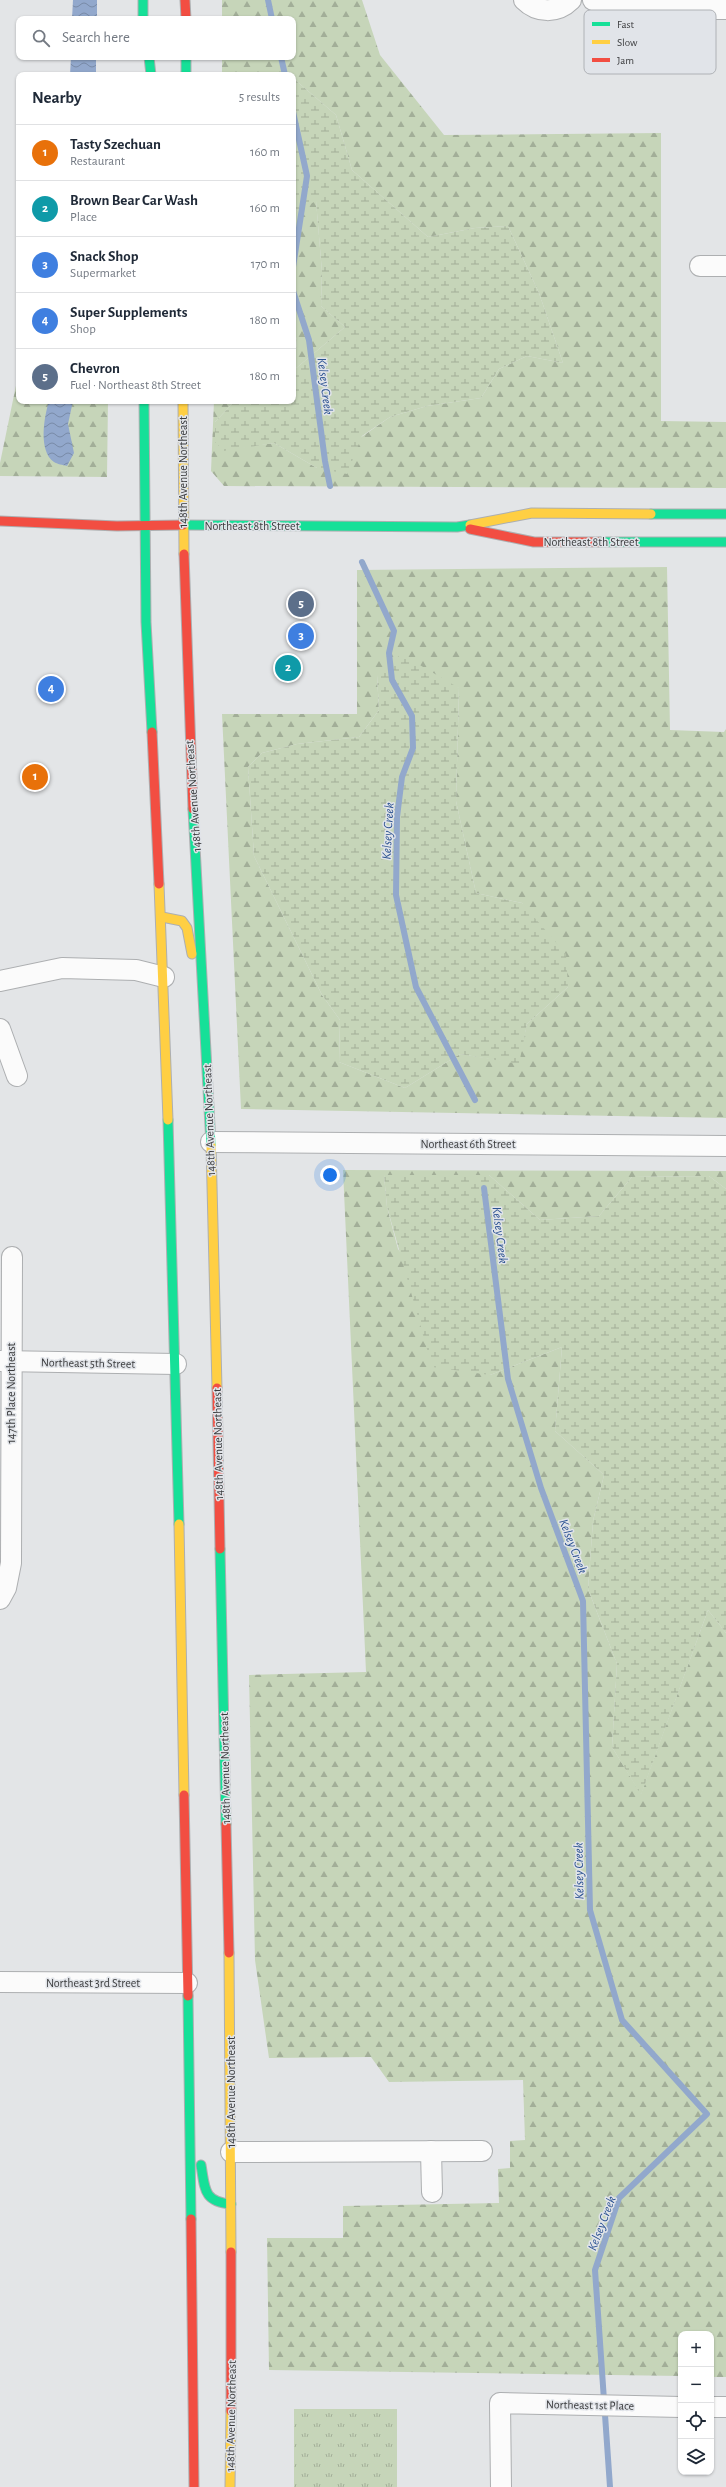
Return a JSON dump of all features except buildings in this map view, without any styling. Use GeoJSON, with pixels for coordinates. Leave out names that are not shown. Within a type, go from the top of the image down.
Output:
{"type":"FeatureCollection","features":[{"type":"Feature","properties":{"kind":"main road"},"geometry":{"type":"LineString","coordinates":[[186,0],[186,16]]}},
{"type":"Feature","properties":{"kind":"main road"},"geometry":{"type":"LineString","coordinates":[[143,1],[144,16]]}},
{"type":"Feature","properties":{"kind":"main road"},"geometry":{"type":"LineString","coordinates":[[144,60],[144,72]]}},
{"type":"Feature","properties":{"kind":"main road"},"geometry":{"type":"LineString","coordinates":[[149,60],[151,72]]}},
{"type":"Feature","properties":{"kind":"main road"},"geometry":{"type":"LineString","coordinates":[[186,60],[186,72]]}},
{"type":"Feature","properties":{"kind":"main road"},"geometry":{"type":"LineString","coordinates":[[144,404],[144,526],[151,731],[162,917],[176,1364],[190,2104],[194,2487]]}},
{"type":"Feature","properties":{"kind":"main road","name":"148th Avenue Northeast"},"geometry":{"type":"LineString","coordinates":[[183,404],[183,525],[190,762],[211,1142],[230,1972],[232,2378],[230,2487]]}},
{"type":"Feature","properties":{"kind":"main road","name":"Northeast 8th Street"},"geometry":{"type":"LineString","coordinates":[[0,521],[144,526],[457,526],[532,513],[726,514]]}},
{"type":"Feature","properties":{"kind":"main road","name":"Northeast 8th Street"},"geometry":{"type":"LineString","coordinates":[[457,526],[534,542],[726,542]]}},
{"type":"Feature","properties":{"kind":"main road"},"geometry":{"type":"LineString","coordinates":[[162,917],[182,921],[187,928],[204,1002]]}},
{"type":"Feature","properties":{"kind":"main road"},"geometry":{"type":"LineString","coordinates":[[190,2104],[205,2190],[210,2200],[218,2204],[231,2204]]}},
{"type":"Feature","properties":{"kind":"street"},"geometry":{"type":"LineString","coordinates":[[524,0],[539,10],[550,10],[561,8],[571,0]]}},
{"type":"Feature","properties":{"kind":"street"},"geometry":{"type":"LineString","coordinates":[[593,0],[613,9],[726,9]]}},
{"type":"Feature","properties":{"kind":"street"},"geometry":{"type":"LineString","coordinates":[[700,266],[726,266]]}},
{"type":"Feature","properties":{"kind":"street"},"geometry":{"type":"LineString","coordinates":[[0,982],[62,968],[136,970],[164,977]]}},
{"type":"Feature","properties":{"kind":"street"},"geometry":{"type":"LineString","coordinates":[[0,1029],[17,1076]]}},
{"type":"Feature","properties":{"kind":"street","name":"Northeast 6th Street"},"geometry":{"type":"LineString","coordinates":[[211,1142],[726,1146]]}},
{"type":"Feature","properties":{"kind":"street","name":"147th Place Northeast"},"geometry":{"type":"LineString","coordinates":[[0,1599],[6,1588],[11,1563],[5,1362],[12,1257]]}},
{"type":"Feature","properties":{"kind":"street","name":"Northeast 5th Street"},"geometry":{"type":"LineString","coordinates":[[5,1362],[176,1364]]}},
{"type":"Feature","properties":{"kind":"street","name":"Northeast 3rd Street"},"geometry":{"type":"LineString","coordinates":[[0,1982],[187,1983]]}},
{"type":"Feature","properties":{"kind":"street"},"geometry":{"type":"LineString","coordinates":[[431,2151],[432,2192]]}},
{"type":"Feature","properties":{"kind":"street"},"geometry":{"type":"LineString","coordinates":[[231,2152],[482,2151]]}},
{"type":"Feature","properties":{"kind":"street","name":"Northeast 1st Place"},"geometry":{"type":"LineString","coordinates":[[500,2487],[500,2403],[678,2407]]}},
{"type":"Feature","properties":{"kind":"street"},"geometry":{"type":"LineString","coordinates":[[714,2407],[726,2407]]}},
{"type":"Feature","properties":{"kind":"green space"},"geometry":{"type":"Polygon","coordinates":[[[222,0],[362,0],[380,55],[444,135],[661,133],[661,421],[726,422],[726,488],[224,486],[211,471],[214,404],[232,404],[215,422],[224,450],[274,443],[317,468],[390,417],[427,406],[481,398],[499,369],[527,356],[563,363],[539,293],[508,226],[475,228],[428,237],[352,170],[336,115],[296,81],[296,72],[222,72],[222,60],[296,60],[296,16],[222,16],[222,0]]]}},
{"type":"Feature","properties":{"kind":"green space"},"geometry":{"type":"Polygon","coordinates":[[[296,81],[336,115],[352,170],[428,237],[475,228],[508,226],[539,293],[563,363],[527,356],[499,369],[481,398],[427,406],[390,417],[362,436],[347,474],[317,468],[274,443],[224,451],[215,442],[215,422],[232,404],[296,404],[296,368],[345,327],[321,306],[322,272],[316,201],[296,211],[296,81]]]}},
{"type":"Feature","properties":{"kind":"green space"},"geometry":{"type":"Polygon","coordinates":[[[316,200],[322,272],[321,306],[345,327],[296,368],[297,340],[296,211],[316,200]]]}},
{"type":"Feature","properties":{"kind":"green space"},"geometry":{"type":"Polygon","coordinates":[[[16,386],[16,404],[108,404],[107,477],[0,476],[0,463],[16,386]]]}},
{"type":"Feature","properties":{"kind":"green space"},"geometry":{"type":"Polygon","coordinates":[[[667,567],[670,730],[724,732],[726,729],[726,1118],[241,1109],[222,714],[357,714],[357,570],[667,567]],[[377,675],[379,710],[359,737],[297,744],[262,753],[248,767],[254,856],[322,995],[340,1020],[339,1062],[405,1088],[460,1054],[518,1063],[527,1024],[568,987],[522,903],[476,893],[456,801],[459,688],[377,675]]]}},
{"type":"Feature","properties":{"kind":"green space"},"geometry":{"type":"Polygon","coordinates":[[[401,654],[459,688],[456,801],[476,893],[522,903],[566,954],[568,987],[527,1024],[519,1064],[460,1054],[405,1088],[339,1062],[340,1020],[322,995],[254,856],[248,767],[262,753],[297,744],[359,737],[379,710],[377,675],[401,654]]]}},
{"type":"Feature","properties":{"kind":"green space"},"geometry":{"type":"Polygon","coordinates":[[[343,1170],[726,1171],[726,1189],[709,1176],[632,1177],[599,1216],[540,1220],[489,1175],[384,1175],[387,1207],[398,1249],[490,1375],[562,1347],[555,1431],[604,1475],[593,1521],[588,1589],[617,1664],[612,1747],[641,1794],[708,1610],[726,1633],[726,2377],[714,2377],[714,2331],[678,2331],[678,2376],[269,2370],[267,2238],[343,2238],[343,2206],[499,2203],[498,2169],[510,2168],[510,2141],[525,2140],[523,2080],[389,2082],[371,2057],[269,2058],[255,1960],[249,1675],[366,1672],[343,1170]]]}},
{"type":"Feature","properties":{"kind":"green space"},"geometry":{"type":"Polygon","coordinates":[[[384,1175],[489,1175],[540,1220],[599,1216],[632,1177],[709,1176],[726,1189],[726,1633],[708,1610],[641,1795],[612,1747],[617,1664],[588,1589],[593,1521],[604,1475],[555,1431],[562,1347],[490,1375],[432,1367],[387,1207],[384,1175]]]}},
{"type":"Feature","properties":{"kind":"green space"},"geometry":{"type":"Polygon","coordinates":[[[294,2409],[397,2409],[397,2487],[294,2487],[294,2409]]]}},
{"type":"Feature","properties":{"kind":"water"},"geometry":{"type":"Polygon","coordinates":[[[73,0],[97,0],[97,16],[72,16],[73,0]]]}},
{"type":"Feature","properties":{"kind":"water"},"geometry":{"type":"Polygon","coordinates":[[[71,60],[96,60],[96,72],[70,72],[71,60]]]}},
{"type":"Feature","properties":{"kind":"water"},"geometry":{"type":"Polygon","coordinates":[[[48,404],[72,404],[68,424],[74,453],[67,466],[54,462],[49,457],[44,442],[45,416],[48,404]]]}},
{"type":"Feature","properties":{"kind":"waterway","name":"Kelsey Creek"},"geometry":{"type":"LineString","coordinates":[[268,0],[271,16]]}},
{"type":"Feature","properties":{"kind":"waterway","name":"Kelsey Creek"},"geometry":{"type":"LineString","coordinates":[[282,60],[284,72]]}},
{"type":"Feature","properties":{"kind":"waterway","name":"Kelsey Creek"},"geometry":{"type":"LineString","coordinates":[[296,126],[307,176],[296,248]]}},
{"type":"Feature","properties":{"kind":"waterway","name":"Kelsey Creek"},"geometry":{"type":"LineString","coordinates":[[296,300],[309,340],[325,461],[330,486]]}},
{"type":"Feature","properties":{"kind":"waterway","name":"Kelsey Creek"},"geometry":{"type":"LineString","coordinates":[[362,562],[394,631],[389,653],[392,680],[412,716],[413,748],[402,777],[397,817],[396,895],[416,987],[475,1100]]}},
{"type":"Feature","properties":{"kind":"waterway","name":"Kelsey Creek"},"geometry":{"type":"LineString","coordinates":[[484,1188],[508,1379],[541,1488],[583,1601],[590,1910],[622,2020],[707,2114],[619,2198],[595,2270],[610,2487]]}},
{"type":"Feature","properties":{"kind":"traffic: fast"},"geometry":{"type":"LineString","coordinates":[[143,0],[143,16]]}},
{"type":"Feature","properties":{"kind":"traffic: fast"},"geometry":{"type":"LineString","coordinates":[[149,60],[151,72]]}},
{"type":"Feature","properties":{"kind":"traffic: fast"},"geometry":{"type":"LineString","coordinates":[[186,60],[186,72]]}},
{"type":"Feature","properties":{"kind":"traffic: fast"},"geometry":{"type":"LineString","coordinates":[[144,404],[146,622],[152,732]]}},
{"type":"Feature","properties":{"kind":"traffic: fast"},"geometry":{"type":"LineString","coordinates":[[651,514],[726,514]]}},
{"type":"Feature","properties":{"kind":"traffic: fast"},"geometry":{"type":"LineString","coordinates":[[183,525],[457,527],[470,525]]}},
{"type":"Feature","properties":{"kind":"traffic: fast"},"geometry":{"type":"LineString","coordinates":[[600,542],[726,542]]}},
{"type":"Feature","properties":{"kind":"traffic: fast"},"geometry":{"type":"LineString","coordinates":[[193,809],[211,1145]]}},
{"type":"Feature","properties":{"kind":"traffic: fast"},"geometry":{"type":"LineString","coordinates":[[168,1120],[179,1524]]}},
{"type":"Feature","properties":{"kind":"traffic: fast"},"geometry":{"type":"LineString","coordinates":[[220,1549],[226,1824]]}},
{"type":"Feature","properties":{"kind":"traffic: fast"},"geometry":{"type":"LineString","coordinates":[[188,1996],[191,2219]]}},
{"type":"Feature","properties":{"kind":"traffic: fast"},"geometry":{"type":"LineString","coordinates":[[201,2165],[205,2187],[210,2197],[222,2203],[231,2204]]}},
{"type":"Feature","properties":{"kind":"traffic: slow"},"geometry":{"type":"LineString","coordinates":[[183,404],[184,554]]}},
{"type":"Feature","properties":{"kind":"traffic: slow"},"geometry":{"type":"LineString","coordinates":[[470,525],[532,513],[651,514]]}},
{"type":"Feature","properties":{"kind":"traffic: slow"},"geometry":{"type":"LineString","coordinates":[[159,884],[168,1120]]}},
{"type":"Feature","properties":{"kind":"traffic: slow"},"geometry":{"type":"LineString","coordinates":[[162,917],[182,921],[187,928],[192,954]]}},
{"type":"Feature","properties":{"kind":"traffic: slow"},"geometry":{"type":"LineString","coordinates":[[211,1145],[217,1388]]}},
{"type":"Feature","properties":{"kind":"traffic: slow"},"geometry":{"type":"LineString","coordinates":[[179,1524],[184,1795]]}},
{"type":"Feature","properties":{"kind":"traffic: slow"},"geometry":{"type":"LineString","coordinates":[[229,1953],[231,2252]]}},
{"type":"Feature","properties":{"kind":"traffic: slow"},"geometry":{"type":"LineString","coordinates":[[230,2487],[231,2411]]}},
{"type":"Feature","properties":{"kind":"traffic: jam"},"geometry":{"type":"LineString","coordinates":[[185,0],[186,16]]}},
{"type":"Feature","properties":{"kind":"traffic: jam"},"geometry":{"type":"LineString","coordinates":[[0,521],[117,526],[183,525]]}},
{"type":"Feature","properties":{"kind":"traffic: jam"},"geometry":{"type":"LineString","coordinates":[[470,529],[534,542],[600,542]]}},
{"type":"Feature","properties":{"kind":"traffic: jam"},"geometry":{"type":"LineString","coordinates":[[184,554],[193,809]]}},
{"type":"Feature","properties":{"kind":"traffic: jam"},"geometry":{"type":"LineString","coordinates":[[152,732],[159,884]]}},
{"type":"Feature","properties":{"kind":"traffic: jam"},"geometry":{"type":"LineString","coordinates":[[217,1388],[220,1549]]}},
{"type":"Feature","properties":{"kind":"traffic: jam"},"geometry":{"type":"LineString","coordinates":[[184,1795],[188,1996]]}},
{"type":"Feature","properties":{"kind":"traffic: jam"},"geometry":{"type":"LineString","coordinates":[[226,1824],[229,1953]]}},
{"type":"Feature","properties":{"kind":"traffic: jam"},"geometry":{"type":"LineString","coordinates":[[191,2219],[194,2487]]}},
{"type":"Feature","properties":{"kind":"traffic: jam"},"geometry":{"type":"LineString","coordinates":[[231,2252],[231,2411]]}},
{"type":"Feature","properties":{"kind":"place","name":"Chevron"},"geometry":{"type":"Point","coordinates":[301,604]}},
{"type":"Feature","properties":{"kind":"place","name":"Snack Shop"},"geometry":{"type":"Point","coordinates":[301,636]}},
{"type":"Feature","properties":{"kind":"place","name":"Brown Bear Car Wash"},"geometry":{"type":"Point","coordinates":[288,668]}},
{"type":"Feature","properties":{"kind":"place","name":"Super Supplements"},"geometry":{"type":"Point","coordinates":[51,689]}},
{"type":"Feature","properties":{"kind":"place","name":"Tasty Szechuan"},"geometry":{"type":"Point","coordinates":[35,777]}}]}
